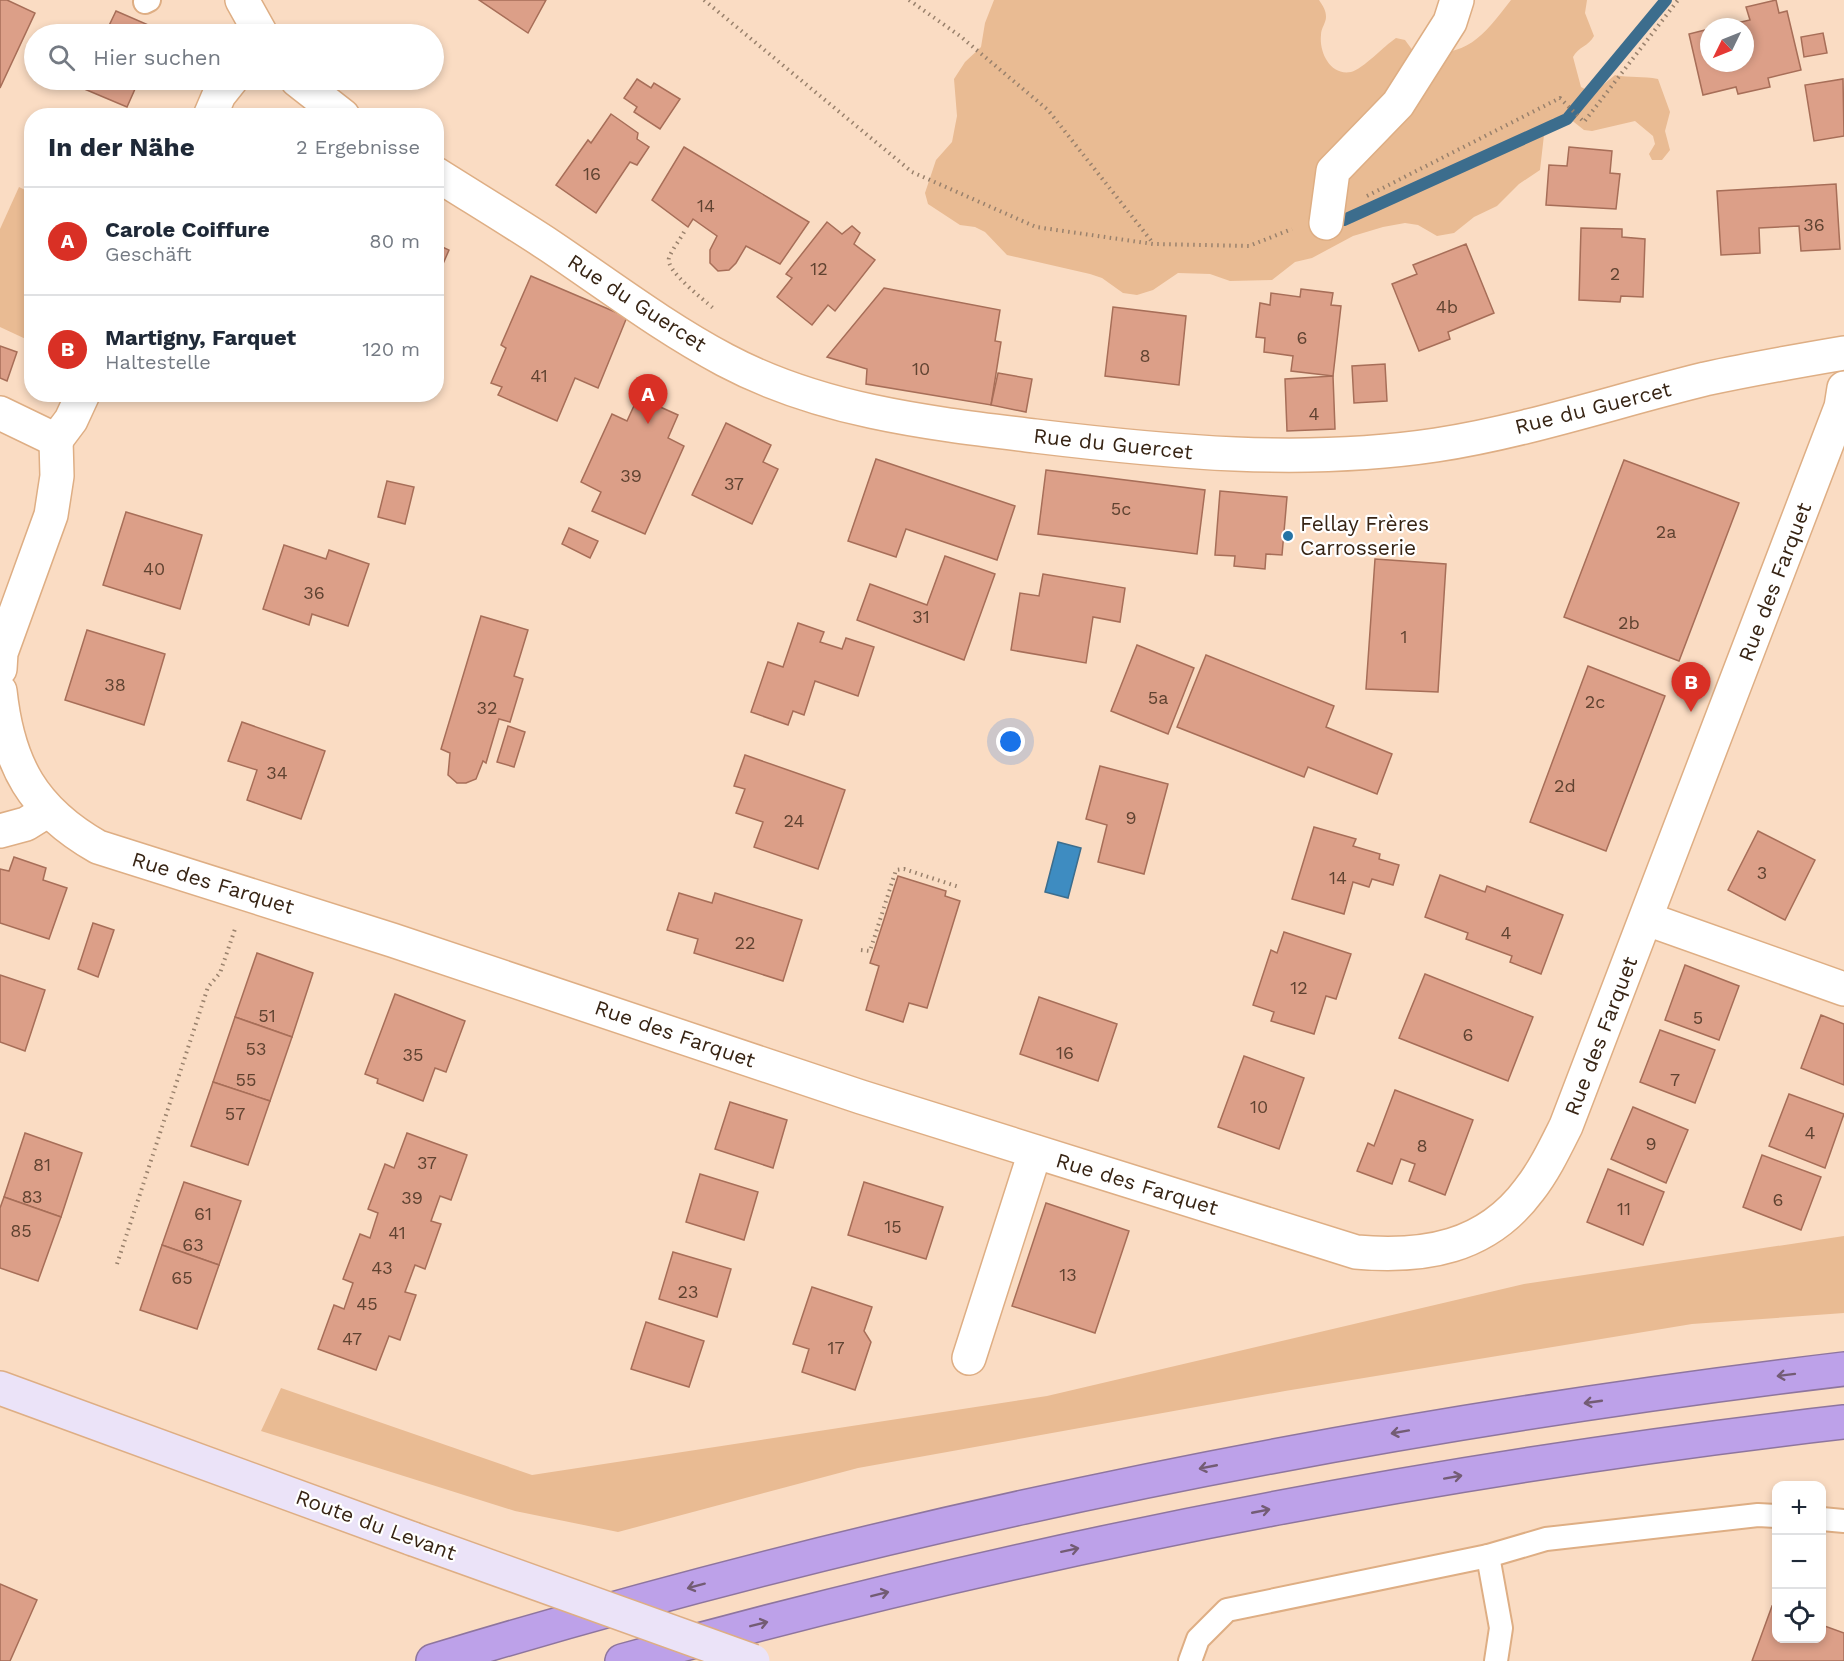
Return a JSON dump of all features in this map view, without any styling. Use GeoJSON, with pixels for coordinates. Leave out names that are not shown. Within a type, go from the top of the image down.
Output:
{"type":"FeatureCollection","features":[{"type":"Feature","properties":{"kind":"highway"},"geometry":{"type":"LineString","coordinates":[[433,1661],[753,1570],[1084,1492],[1299,1449],[1518,1412],[1844,1368]]}},
{"type":"Feature","properties":{"kind":"highway"},"geometry":{"type":"LineString","coordinates":[[622,1661],[927,1582],[1215,1520],[1522,1465],[1844,1422]]}},
{"type":"Feature","properties":{"kind":"street"},"geometry":{"type":"LineString","coordinates":[[242,0],[255,24]]}},
{"type":"Feature","properties":{"kind":"street"},"geometry":{"type":"LineString","coordinates":[[1327,219],[1333,171],[1398,104],[1450,22],[1457,0]]}},
{"type":"Feature","properties":{"kind":"street"},"geometry":{"type":"LineString","coordinates":[[213,108],[223,90]]}},
{"type":"Feature","properties":{"kind":"street"},"geometry":{"type":"LineString","coordinates":[[310,90],[333,108]]}},
{"type":"Feature","properties":{"kind":"street","name":"Rue du Guercet"},"geometry":{"type":"LineString","coordinates":[[444,179],[552,248],[629,302],[726,360],[790,389],[838,404],[944,425],[1115,446],[1224,456],[1390,450],[1484,436],[1704,380],[1844,353]]}},
{"type":"Feature","properties":{"kind":"street","name":"Rue des Farquet"},"geometry":{"type":"LineString","coordinates":[[0,691],[9,739],[21,773],[47,811],[68,830],[98,847],[246,893],[861,1097],[1356,1252],[1386,1254],[1452,1247],[1481,1234],[1505,1217],[1529,1191],[1546,1165],[1566,1126],[1841,407],[1844,388]]}},
{"type":"Feature","properties":{"kind":"street"},"geometry":{"type":"LineString","coordinates":[[0,669],[6,622],[51,515],[57,476],[56,440],[71,420],[79,402]]}},
{"type":"Feature","properties":{"kind":"street"},"geometry":{"type":"LineString","coordinates":[[0,413],[56,440]]}},
{"type":"Feature","properties":{"kind":"street"},"geometry":{"type":"LineString","coordinates":[[0,831],[26,824],[47,811]]}},
{"type":"Feature","properties":{"kind":"street"},"geometry":{"type":"LineString","coordinates":[[1647,919],[1844,989]]}},
{"type":"Feature","properties":{"kind":"street"},"geometry":{"type":"LineString","coordinates":[[969,1358],[1035,1152]]}},
{"type":"Feature","properties":{"kind":"street","name":"Route du Levant"},"geometry":{"type":"LineString","coordinates":[[0,1388],[753,1661]]}},
{"type":"Feature","properties":{"kind":"lane"},"geometry":{"type":"LineString","coordinates":[[1190,1661],[1198,1639],[1227,1610],[1488,1556],[1546,1539],[1758,1515],[1772,1516]]}},
{"type":"Feature","properties":{"kind":"lane"},"geometry":{"type":"LineString","coordinates":[[1826,1519],[1844,1521]]}},
{"type":"Feature","properties":{"kind":"lane"},"geometry":{"type":"LineString","coordinates":[[1488,1556],[1501,1628],[1496,1661]]}},
{"type":"Feature","properties":{"kind":"path"},"geometry":{"type":"LineString","coordinates":[[704,0],[912,172],[1036,227],[1153,244],[1249,246],[1327,219],[1560,98],[1584,122],[1678,0]]}},
{"type":"Feature","properties":{"kind":"path"},"geometry":{"type":"LineString","coordinates":[[909,0],[960,36],[1048,110],[1153,244]]}},
{"type":"Feature","properties":{"kind":"path"},"geometry":{"type":"LineString","coordinates":[[684,232],[669,258],[669,264],[674,272],[705,301]]}},
{"type":"Feature","properties":{"kind":"path"},"geometry":{"type":"LineString","coordinates":[[861,950],[870,951],[896,870],[904,869],[959,887]]}},
{"type":"Feature","properties":{"kind":"path"},"geometry":{"type":"LineString","coordinates":[[117,1264],[208,987],[220,973],[246,893]]}},
{"type":"Feature","properties":{"kind":"shaded area"},"geometry":{"type":"Polygon","coordinates":[[[994,0],[1319,0],[1326,15],[1321,35],[1324,55],[1332,67],[1351,72],[1361,67],[1396,38],[1405,40],[1416,55],[1449,52],[1461,48],[1482,35],[1511,0],[1587,0],[1585,13],[1594,36],[1573,57],[1581,87],[1593,93],[1615,75],[1658,79],[1670,112],[1665,131],[1670,150],[1662,160],[1652,160],[1649,154],[1655,144],[1653,136],[1635,121],[1592,131],[1584,130],[1565,115],[1552,119],[1544,135],[1540,170],[1519,184],[1497,206],[1474,217],[1454,233],[1437,236],[1418,225],[1405,223],[1353,236],[1312,258],[1295,262],[1272,280],[1230,281],[1210,274],[1178,273],[1153,290],[1137,295],[1123,293],[1102,278],[1090,274],[1007,255],[985,232],[975,227],[960,225],[928,204],[925,193],[936,160],[952,142],[957,116],[954,79],[965,62],[981,47],[985,23],[994,0]]]}},
{"type":"Feature","properties":{"kind":"shaded area"},"geometry":{"type":"Polygon","coordinates":[[[19,187],[24,190],[24,338],[0,327],[0,229],[19,187]]]}},
{"type":"Feature","properties":{"kind":"shaded area"},"geometry":{"type":"Polygon","coordinates":[[[1844,1236],[1844,1313],[1692,1324],[1285,1391],[858,1468],[618,1532],[515,1511],[261,1431],[281,1388],[532,1475],[1047,1396],[1524,1284],[1844,1236]]]}},
{"type":"Feature","properties":{"kind":"water"},"geometry":{"type":"Polygon","coordinates":[[[1058,842],[1081,848],[1068,898],[1045,892],[1058,842]]]}},
{"type":"Feature","properties":{"kind":"building"},"geometry":{"type":"Polygon","coordinates":[[[0,0],[7,0],[35,13],[30,24],[24,24],[24,37],[0,88],[0,0]]]}},
{"type":"Feature","properties":{"kind":"building"},"geometry":{"type":"Polygon","coordinates":[[[479,0],[546,0],[528,33],[479,0]]]}},
{"type":"Feature","properties":{"kind":"building"},"geometry":{"type":"Polygon","coordinates":[[[1776,0],[1779,13],[1787,11],[1801,70],[1768,78],[1770,87],[1738,94],[1736,87],[1703,95],[1689,34],[1700,31],[1700,72],[1754,72],[1754,18],[1749,18],[1746,7],[1776,0]]]}},
{"type":"Feature","properties":{"kind":"building"},"geometry":{"type":"Polygon","coordinates":[[[116,11],[146,24],[110,24],[116,11]]]}},
{"type":"Feature","properties":{"kind":"building"},"geometry":{"type":"Polygon","coordinates":[[[1823,33],[1827,53],[1804,57],[1801,37],[1823,33]]]}},
{"type":"Feature","properties":{"kind":"building"},"geometry":{"type":"Polygon","coordinates":[[[637,79],[651,88],[654,83],[680,99],[660,129],[634,112],[637,107],[624,98],[637,79]]]}},
{"type":"Feature","properties":{"kind":"building"},"geometry":{"type":"Polygon","coordinates":[[[1843,79],[1844,136],[1814,141],[1805,85],[1843,79]]]}},
{"type":"Feature","properties":{"kind":"building"},"geometry":{"type":"Polygon","coordinates":[[[87,90],[135,90],[127,107],[87,90]]]}},
{"type":"Feature","properties":{"kind":"building"},"geometry":{"type":"Polygon","coordinates":[[[611,114],[638,133],[637,139],[649,147],[637,165],[630,162],[596,213],[556,185],[588,140],[591,143],[611,114]]]}},
{"type":"Feature","properties":{"kind":"building"},"geometry":{"type":"Polygon","coordinates":[[[684,147],[809,222],[780,264],[746,246],[729,270],[718,271],[710,263],[710,250],[717,236],[693,219],[688,227],[652,200],[684,147]]]}},
{"type":"Feature","properties":{"kind":"building"},"geometry":{"type":"Polygon","coordinates":[[[1569,147],[1612,151],[1610,173],[1620,174],[1616,209],[1546,205],[1549,165],[1567,166],[1569,147]]]}},
{"type":"Feature","properties":{"kind":"building"},"geometry":{"type":"Polygon","coordinates":[[[1836,184],[1840,249],[1801,251],[1799,226],[1759,228],[1760,253],[1721,255],[1717,191],[1836,184]]]}},
{"type":"Feature","properties":{"kind":"building"},"geometry":{"type":"Polygon","coordinates":[[[827,222],[842,234],[852,226],[860,233],[854,244],[875,260],[835,311],[828,305],[812,325],[777,297],[792,278],[786,274],[827,222]]]}},
{"type":"Feature","properties":{"kind":"building"},"geometry":{"type":"Polygon","coordinates":[[[1581,228],[1622,229],[1622,237],[1645,239],[1643,297],[1621,296],[1620,302],[1579,300],[1581,228]]]}},
{"type":"Feature","properties":{"kind":"building"},"geometry":{"type":"Polygon","coordinates":[[[1466,244],[1494,313],[1448,332],[1450,339],[1419,351],[1392,284],[1417,274],[1413,265],[1466,244]]]}},
{"type":"Feature","properties":{"kind":"building"},"geometry":{"type":"Polygon","coordinates":[[[444,248],[449,250],[444,262],[444,248]]]}},
{"type":"Feature","properties":{"kind":"building"},"geometry":{"type":"Polygon","coordinates":[[[531,276],[627,317],[598,388],[575,378],[557,421],[498,395],[502,387],[491,383],[506,348],[501,345],[531,276]]]}},
{"type":"Feature","properties":{"kind":"building"},"geometry":{"type":"Polygon","coordinates":[[[884,288],[1000,310],[995,341],[1001,342],[991,405],[866,384],[867,369],[827,357],[884,288]]]}},
{"type":"Feature","properties":{"kind":"building"},"geometry":{"type":"Polygon","coordinates":[[[1301,289],[1333,293],[1331,305],[1341,306],[1333,376],[1291,371],[1293,356],[1264,352],[1265,338],[1256,337],[1260,303],[1270,305],[1271,293],[1300,297],[1301,289]]]}},
{"type":"Feature","properties":{"kind":"building"},"geometry":{"type":"Polygon","coordinates":[[[1113,307],[1186,316],[1179,385],[1105,376],[1113,307]]]}},
{"type":"Feature","properties":{"kind":"building"},"geometry":{"type":"Polygon","coordinates":[[[0,346],[17,352],[7,381],[0,378],[0,346]]]}},
{"type":"Feature","properties":{"kind":"building"},"geometry":{"type":"Polygon","coordinates":[[[1385,364],[1387,401],[1354,403],[1352,366],[1385,364]]]}},
{"type":"Feature","properties":{"kind":"building"},"geometry":{"type":"Polygon","coordinates":[[[998,373],[1032,379],[1026,412],[991,405],[998,373]]]}},
{"type":"Feature","properties":{"kind":"building"},"geometry":{"type":"Polygon","coordinates":[[[1333,376],[1335,429],[1287,431],[1285,379],[1333,376]]]}},
{"type":"Feature","properties":{"kind":"building"},"geometry":{"type":"Polygon","coordinates":[[[638,397],[678,415],[668,438],[684,446],[645,534],[592,511],[601,492],[581,482],[612,414],[627,421],[638,397]]]}},
{"type":"Feature","properties":{"kind":"building"},"geometry":{"type":"Polygon","coordinates":[[[726,423],[771,445],[763,462],[778,469],[752,524],[692,495],[726,423]]]}},
{"type":"Feature","properties":{"kind":"building"},"geometry":{"type":"Polygon","coordinates":[[[876,459],[1015,506],[997,560],[906,529],[896,557],[848,541],[876,459]]]}},
{"type":"Feature","properties":{"kind":"building"},"geometry":{"type":"Polygon","coordinates":[[[1624,460],[1739,503],[1679,661],[1564,617],[1624,460]]]}},
{"type":"Feature","properties":{"kind":"building"},"geometry":{"type":"Polygon","coordinates":[[[1046,470],[1205,490],[1197,554],[1038,534],[1046,470]]]}},
{"type":"Feature","properties":{"kind":"building"},"geometry":{"type":"Polygon","coordinates":[[[387,481],[414,487],[405,524],[378,517],[387,481]]]}},
{"type":"Feature","properties":{"kind":"building"},"geometry":{"type":"Polygon","coordinates":[[[1220,491],[1287,497],[1282,555],[1266,554],[1265,569],[1234,566],[1235,556],[1215,555],[1220,491]]]}},
{"type":"Feature","properties":{"kind":"building"},"geometry":{"type":"Polygon","coordinates":[[[126,512],[202,535],[180,609],[103,585],[126,512]]]}},
{"type":"Feature","properties":{"kind":"building"},"geometry":{"type":"Polygon","coordinates":[[[569,528],[598,541],[590,558],[562,544],[569,528]]]}},
{"type":"Feature","properties":{"kind":"building"},"geometry":{"type":"Polygon","coordinates":[[[284,545],[326,559],[329,550],[369,564],[348,626],[312,614],[309,625],[263,609],[284,545]]]}},
{"type":"Feature","properties":{"kind":"building"},"geometry":{"type":"Polygon","coordinates":[[[945,556],[995,574],[964,660],[857,620],[870,584],[927,605],[945,556]]]}},
{"type":"Feature","properties":{"kind":"building"},"geometry":{"type":"Polygon","coordinates":[[[1375,559],[1446,564],[1438,692],[1366,689],[1375,559]]]}},
{"type":"Feature","properties":{"kind":"building"},"geometry":{"type":"Polygon","coordinates":[[[1043,574],[1125,588],[1120,622],[1093,617],[1086,663],[1011,650],[1020,593],[1039,596],[1043,574]]]}},
{"type":"Feature","properties":{"kind":"building"},"geometry":{"type":"Polygon","coordinates":[[[481,616],[528,630],[514,676],[523,679],[510,722],[499,719],[486,763],[483,761],[476,779],[466,783],[457,783],[448,775],[450,753],[441,749],[481,616]]]}},
{"type":"Feature","properties":{"kind":"building"},"geometry":{"type":"Polygon","coordinates":[[[798,623],[824,632],[820,642],[842,649],[846,638],[874,647],[858,696],[815,681],[804,715],[793,711],[788,725],[751,712],[768,662],[783,667],[798,623]]]}},
{"type":"Feature","properties":{"kind":"building"},"geometry":{"type":"Polygon","coordinates":[[[87,630],[165,654],[144,725],[65,700],[87,630]]]}},
{"type":"Feature","properties":{"kind":"building"},"geometry":{"type":"Polygon","coordinates":[[[1137,645],[1194,668],[1168,734],[1111,711],[1137,645]]]}},
{"type":"Feature","properties":{"kind":"building"},"geometry":{"type":"Polygon","coordinates":[[[1206,655],[1334,706],[1326,727],[1392,754],[1377,794],[1308,767],[1304,777],[1177,727],[1206,655]]]}},
{"type":"Feature","properties":{"kind":"building"},"geometry":{"type":"Polygon","coordinates":[[[1588,666],[1665,696],[1606,851],[1530,822],[1588,666]]]}},
{"type":"Feature","properties":{"kind":"building"},"geometry":{"type":"Polygon","coordinates":[[[242,722],[325,751],[301,819],[247,800],[257,770],[228,761],[242,722]]]}},
{"type":"Feature","properties":{"kind":"building"},"geometry":{"type":"Polygon","coordinates":[[[508,726],[525,732],[514,767],[497,762],[508,726]]]}},
{"type":"Feature","properties":{"kind":"building"},"geometry":{"type":"Polygon","coordinates":[[[745,755],[845,790],[818,869],[754,847],[763,822],[736,813],[745,789],[734,786],[745,755]]]}},
{"type":"Feature","properties":{"kind":"building"},"geometry":{"type":"Polygon","coordinates":[[[1100,766],[1168,784],[1144,874],[1098,862],[1107,825],[1086,819],[1100,766]]]}},
{"type":"Feature","properties":{"kind":"building"},"geometry":{"type":"Polygon","coordinates":[[[1314,827],[1356,839],[1353,846],[1380,854],[1379,859],[1399,865],[1393,885],[1372,879],[1369,887],[1353,882],[1344,914],[1292,899],[1314,827]]]}},
{"type":"Feature","properties":{"kind":"building"},"geometry":{"type":"Polygon","coordinates":[[[1758,831],[1815,860],[1785,920],[1728,890],[1758,831]]]}},
{"type":"Feature","properties":{"kind":"building"},"geometry":{"type":"Polygon","coordinates":[[[14,857],[46,868],[43,880],[67,888],[49,939],[0,923],[0,869],[9,871],[14,857]]]}},
{"type":"Feature","properties":{"kind":"building"},"geometry":{"type":"Polygon","coordinates":[[[1440,875],[1485,892],[1487,886],[1563,915],[1541,974],[1510,962],[1512,956],[1466,939],[1468,933],[1425,917],[1440,875]]]}},
{"type":"Feature","properties":{"kind":"building"},"geometry":{"type":"Polygon","coordinates":[[[898,876],[946,891],[945,896],[960,901],[927,1008],[909,1003],[903,1022],[866,1010],[879,966],[870,963],[898,876]]]}},
{"type":"Feature","properties":{"kind":"building"},"geometry":{"type":"Polygon","coordinates":[[[679,893],[712,903],[715,893],[802,920],[783,981],[694,953],[698,939],[667,930],[679,893]]]}},
{"type":"Feature","properties":{"kind":"building"},"geometry":{"type":"Polygon","coordinates":[[[93,923],[114,930],[98,977],[78,969],[93,923]]]}},
{"type":"Feature","properties":{"kind":"building"},"geometry":{"type":"Polygon","coordinates":[[[1284,932],[1351,954],[1336,999],[1326,996],[1314,1034],[1271,1021],[1274,1012],[1253,1005],[1271,950],[1277,953],[1284,932]]]}},
{"type":"Feature","properties":{"kind":"building"},"geometry":{"type":"Polygon","coordinates":[[[257,953],[313,973],[292,1037],[235,1017],[257,953]]]}},
{"type":"Feature","properties":{"kind":"building"},"geometry":{"type":"Polygon","coordinates":[[[1685,965],[1739,986],[1719,1040],[1665,1020],[1685,965]]]}},
{"type":"Feature","properties":{"kind":"building"},"geometry":{"type":"Polygon","coordinates":[[[1425,974],[1533,1017],[1508,1081],[1399,1038],[1425,974]]]}},
{"type":"Feature","properties":{"kind":"building"},"geometry":{"type":"Polygon","coordinates":[[[0,975],[45,990],[25,1051],[0,1042],[0,975]]]}},
{"type":"Feature","properties":{"kind":"building"},"geometry":{"type":"Polygon","coordinates":[[[395,994],[465,1021],[446,1072],[435,1068],[423,1101],[377,1083],[378,1079],[365,1074],[395,994]]]}},
{"type":"Feature","properties":{"kind":"building"},"geometry":{"type":"Polygon","coordinates":[[[1039,997],[1117,1024],[1098,1081],[1020,1054],[1039,997]]]}},
{"type":"Feature","properties":{"kind":"building"},"geometry":{"type":"Polygon","coordinates":[[[1821,1015],[1844,1024],[1844,1085],[1801,1068],[1821,1015]]]}},
{"type":"Feature","properties":{"kind":"building"},"geometry":{"type":"Polygon","coordinates":[[[235,1017],[292,1037],[270,1101],[213,1082],[235,1017]]]}},
{"type":"Feature","properties":{"kind":"building"},"geometry":{"type":"Polygon","coordinates":[[[1660,1030],[1715,1050],[1695,1103],[1640,1082],[1660,1030]]]}},
{"type":"Feature","properties":{"kind":"building"},"geometry":{"type":"Polygon","coordinates":[[[1244,1056],[1304,1078],[1279,1149],[1218,1127],[1244,1056]]]}},
{"type":"Feature","properties":{"kind":"building"},"geometry":{"type":"Polygon","coordinates":[[[213,1082],[270,1101],[248,1165],[191,1146],[213,1082]]]}},
{"type":"Feature","properties":{"kind":"building"},"geometry":{"type":"Polygon","coordinates":[[[1395,1090],[1473,1120],[1445,1195],[1409,1181],[1415,1164],[1401,1159],[1392,1184],[1357,1171],[1368,1143],[1374,1146],[1395,1090]]]}},
{"type":"Feature","properties":{"kind":"building"},"geometry":{"type":"Polygon","coordinates":[[[1789,1094],[1844,1114],[1825,1168],[1769,1146],[1789,1094]]]}},
{"type":"Feature","properties":{"kind":"building"},"geometry":{"type":"Polygon","coordinates":[[[730,1102],[787,1120],[773,1168],[715,1149],[730,1102]]]}},
{"type":"Feature","properties":{"kind":"building"},"geometry":{"type":"Polygon","coordinates":[[[1633,1107],[1688,1130],[1666,1183],[1611,1159],[1633,1107]]]}},
{"type":"Feature","properties":{"kind":"building"},"geometry":{"type":"Polygon","coordinates":[[[25,1133],[82,1153],[61,1217],[4,1197],[25,1133]]]}},
{"type":"Feature","properties":{"kind":"building"},"geometry":{"type":"Polygon","coordinates":[[[407,1133],[467,1155],[451,1200],[440,1196],[431,1221],[441,1224],[425,1269],[415,1265],[405,1292],[416,1295],[400,1340],[389,1336],[376,1370],[318,1349],[334,1305],[344,1309],[353,1283],[343,1279],[360,1234],[370,1238],[378,1213],[368,1209],[385,1164],[394,1168],[407,1133]]]}},
{"type":"Feature","properties":{"kind":"building"},"geometry":{"type":"Polygon","coordinates":[[[1762,1155],[1821,1177],[1801,1230],[1743,1207],[1762,1155]]]}},
{"type":"Feature","properties":{"kind":"building"},"geometry":{"type":"Polygon","coordinates":[[[1608,1169],[1664,1192],[1643,1245],[1587,1222],[1608,1169]]]}},
{"type":"Feature","properties":{"kind":"building"},"geometry":{"type":"Polygon","coordinates":[[[700,1174],[758,1192],[744,1240],[686,1222],[700,1174]]]}},
{"type":"Feature","properties":{"kind":"building"},"geometry":{"type":"Polygon","coordinates":[[[184,1182],[241,1201],[219,1265],[162,1245],[184,1182]]]}},
{"type":"Feature","properties":{"kind":"building"},"geometry":{"type":"Polygon","coordinates":[[[864,1182],[943,1207],[926,1259],[848,1235],[864,1182]]]}},
{"type":"Feature","properties":{"kind":"building"},"geometry":{"type":"Polygon","coordinates":[[[4,1197],[61,1217],[38,1281],[0,1268],[0,1208],[4,1197]]]}},
{"type":"Feature","properties":{"kind":"building"},"geometry":{"type":"Polygon","coordinates":[[[1046,1203],[1129,1231],[1095,1333],[1012,1306],[1046,1203]]]}},
{"type":"Feature","properties":{"kind":"building"},"geometry":{"type":"Polygon","coordinates":[[[162,1245],[219,1265],[197,1329],[140,1310],[162,1245]]]}},
{"type":"Feature","properties":{"kind":"building"},"geometry":{"type":"Polygon","coordinates":[[[673,1252],[731,1269],[717,1317],[659,1299],[673,1252]]]}},
{"type":"Feature","properties":{"kind":"building"},"geometry":{"type":"Polygon","coordinates":[[[812,1287],[872,1307],[864,1331],[871,1342],[855,1390],[802,1372],[809,1349],[793,1344],[812,1287]]]}},
{"type":"Feature","properties":{"kind":"building"},"geometry":{"type":"Polygon","coordinates":[[[646,1322],[704,1341],[689,1387],[631,1369],[646,1322]]]}},
{"type":"Feature","properties":{"kind":"building"},"geometry":{"type":"Polygon","coordinates":[[[0,1584],[37,1600],[10,1661],[0,1661],[0,1584]]]}},
{"type":"Feature","properties":{"kind":"building"},"geometry":{"type":"Polygon","coordinates":[[[1772,1606],[1772,1643],[1826,1643],[1826,1626],[1844,1633],[1844,1661],[1752,1661],[1772,1606]]]}},
{"type":"Feature","properties":{"kind":"waterway"},"geometry":{"type":"LineString","coordinates":[[1344,220],[1567,119],[1666,0]]}},
{"type":"Feature","properties":{"kind":"place","name":"Carole Coiffure"},"geometry":{"type":"Point","coordinates":[648,424]}},
{"type":"Feature","properties":{"kind":"place","name":"Fellay Frères Carrosserie"},"geometry":{"type":"Point","coordinates":[1288,536]}},
{"type":"Feature","properties":{"kind":"place","name":"Martigny, Farquet"},"geometry":{"type":"Point","coordinates":[1691,712]}}]}
